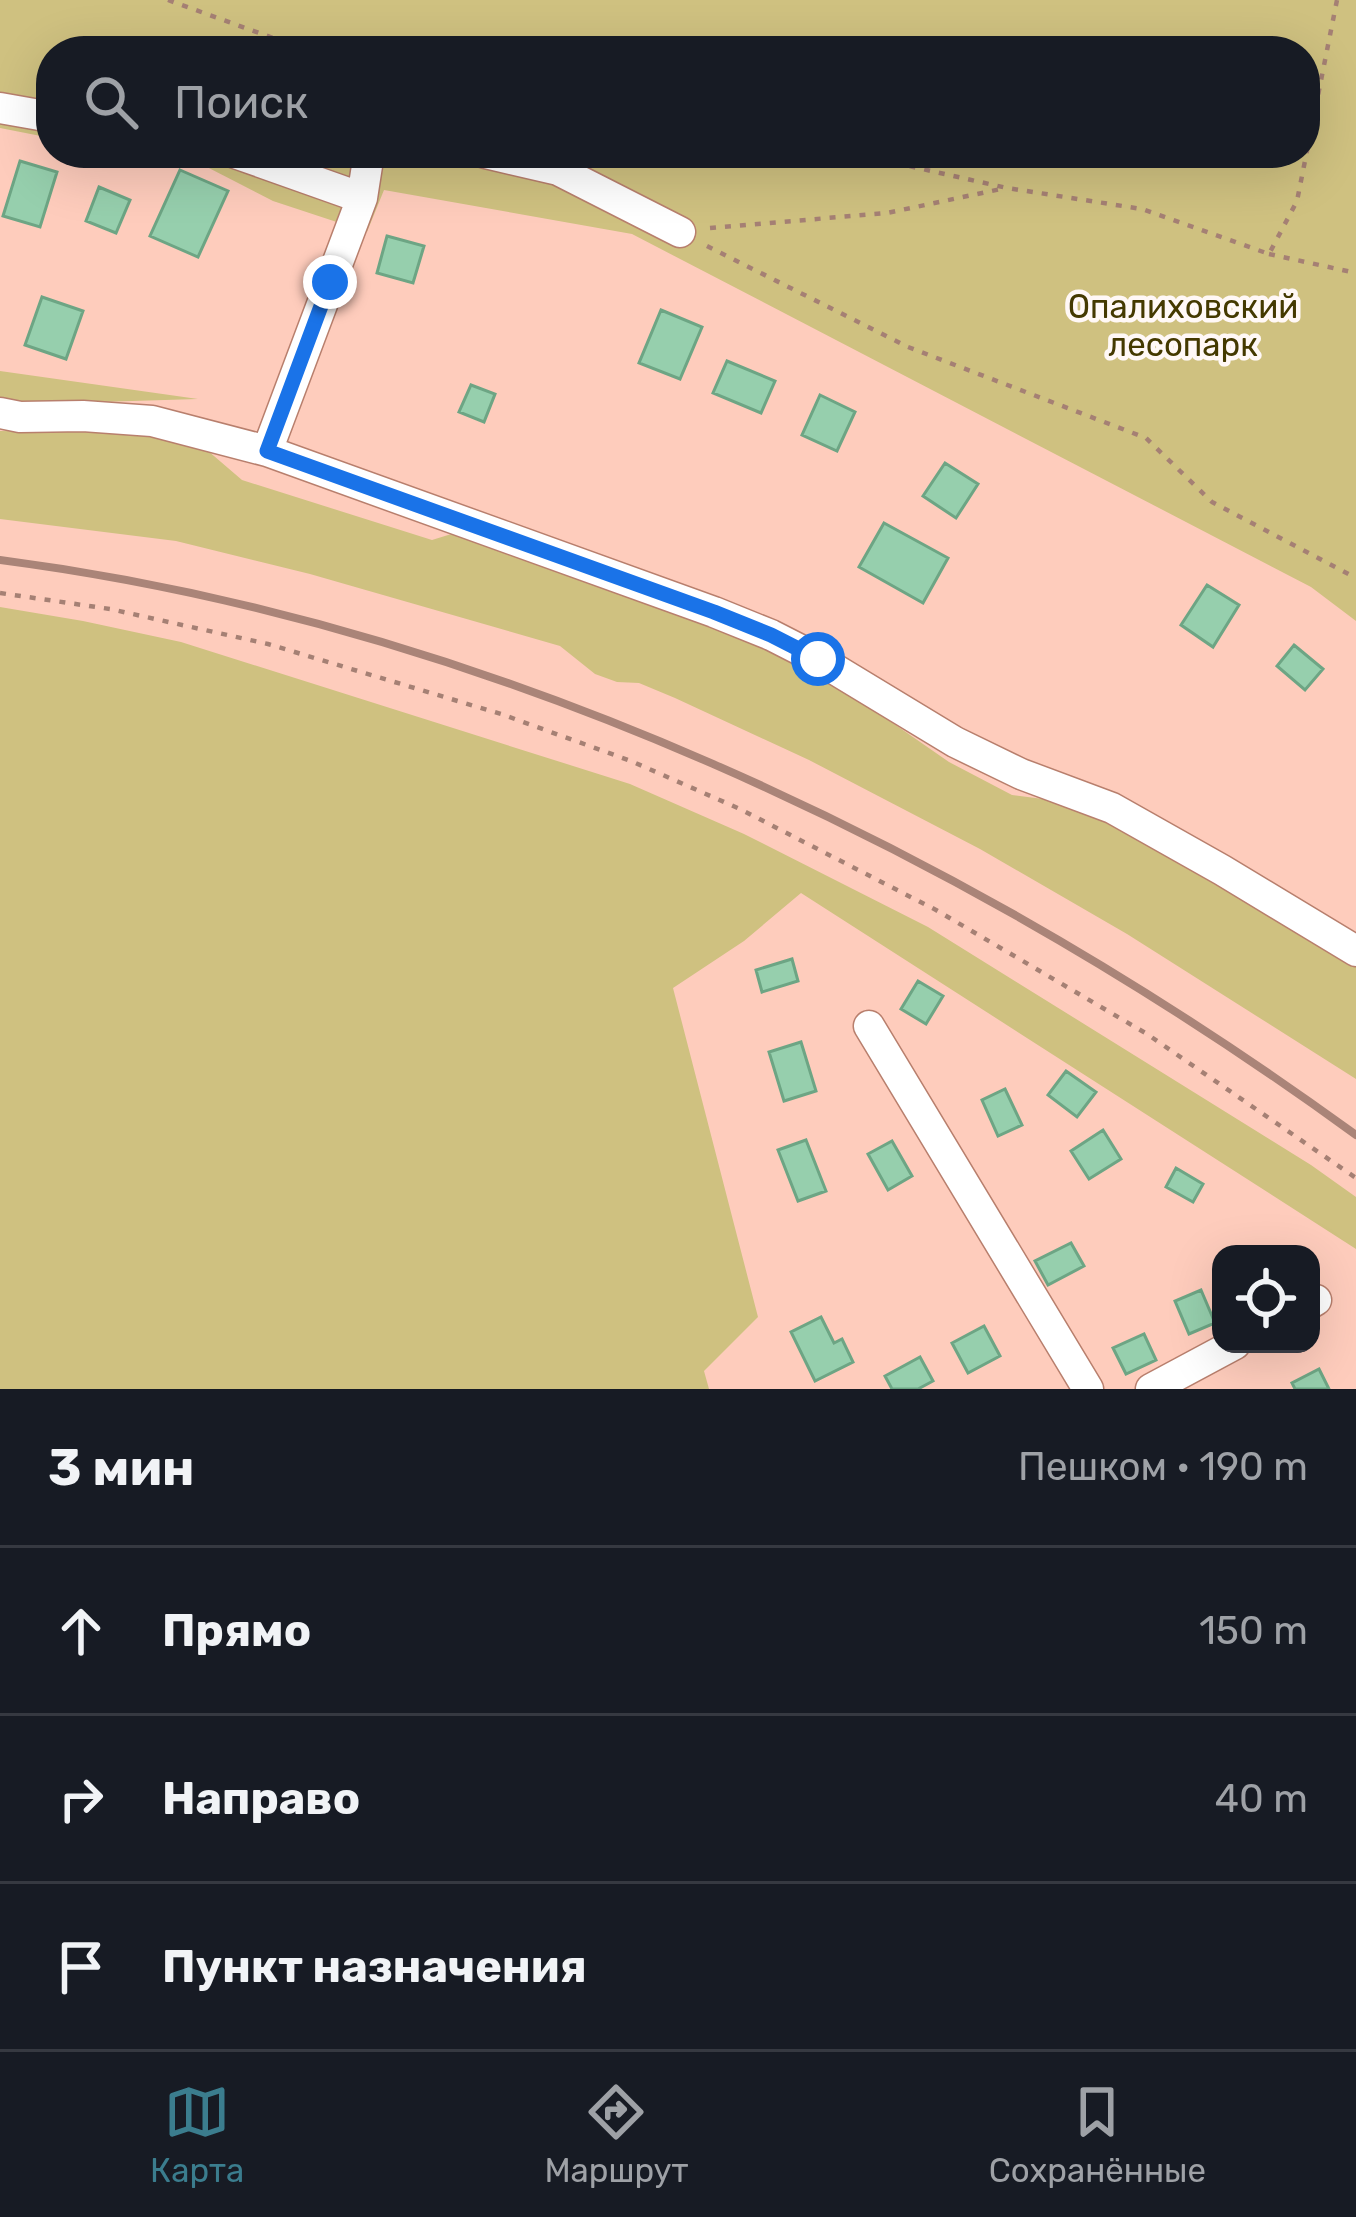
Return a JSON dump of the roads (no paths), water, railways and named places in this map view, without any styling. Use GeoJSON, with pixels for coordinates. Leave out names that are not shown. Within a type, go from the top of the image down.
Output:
{"type":"FeatureCollection","features":[{"type":"Feature","properties":{"kind":"street"},"geometry":{"type":"LineString","coordinates":[[0,108],[36,114]]}},
{"type":"Feature","properties":{"kind":"street"},"geometry":{"type":"LineString","coordinates":[[277,168],[362,198]]}},
{"type":"Feature","properties":{"kind":"street"},"geometry":{"type":"LineString","coordinates":[[267,451],[362,198],[367,168]]}},
{"type":"Feature","properties":{"kind":"street"},"geometry":{"type":"LineString","coordinates":[[549,168],[680,232]]}},
{"type":"Feature","properties":{"kind":"street"},"geometry":{"type":"LineString","coordinates":[[0,413],[152,422],[267,451],[714,612],[818,659],[955,742],[1021,774],[1112,808],[1356,951]]}},
{"type":"Feature","properties":{"kind":"street"},"geometry":{"type":"LineString","coordinates":[[869,1026],[1088,1389]]}},
{"type":"Feature","properties":{"kind":"street"},"geometry":{"type":"LineString","coordinates":[[1151,1389],[1217,1353]]}},
{"type":"Feature","properties":{"kind":"railway"},"geometry":{"type":"LineString","coordinates":[[0,560],[182,591],[362,636],[539,694],[713,764],[882,844],[1047,933],[1205,1031],[1356,1135]]}},
{"type":"Feature","properties":{"kind":"park label","name":"Опалиховский лесопарк"},"geometry":{"type":"Point","coordinates":[1183,325]}}]}
